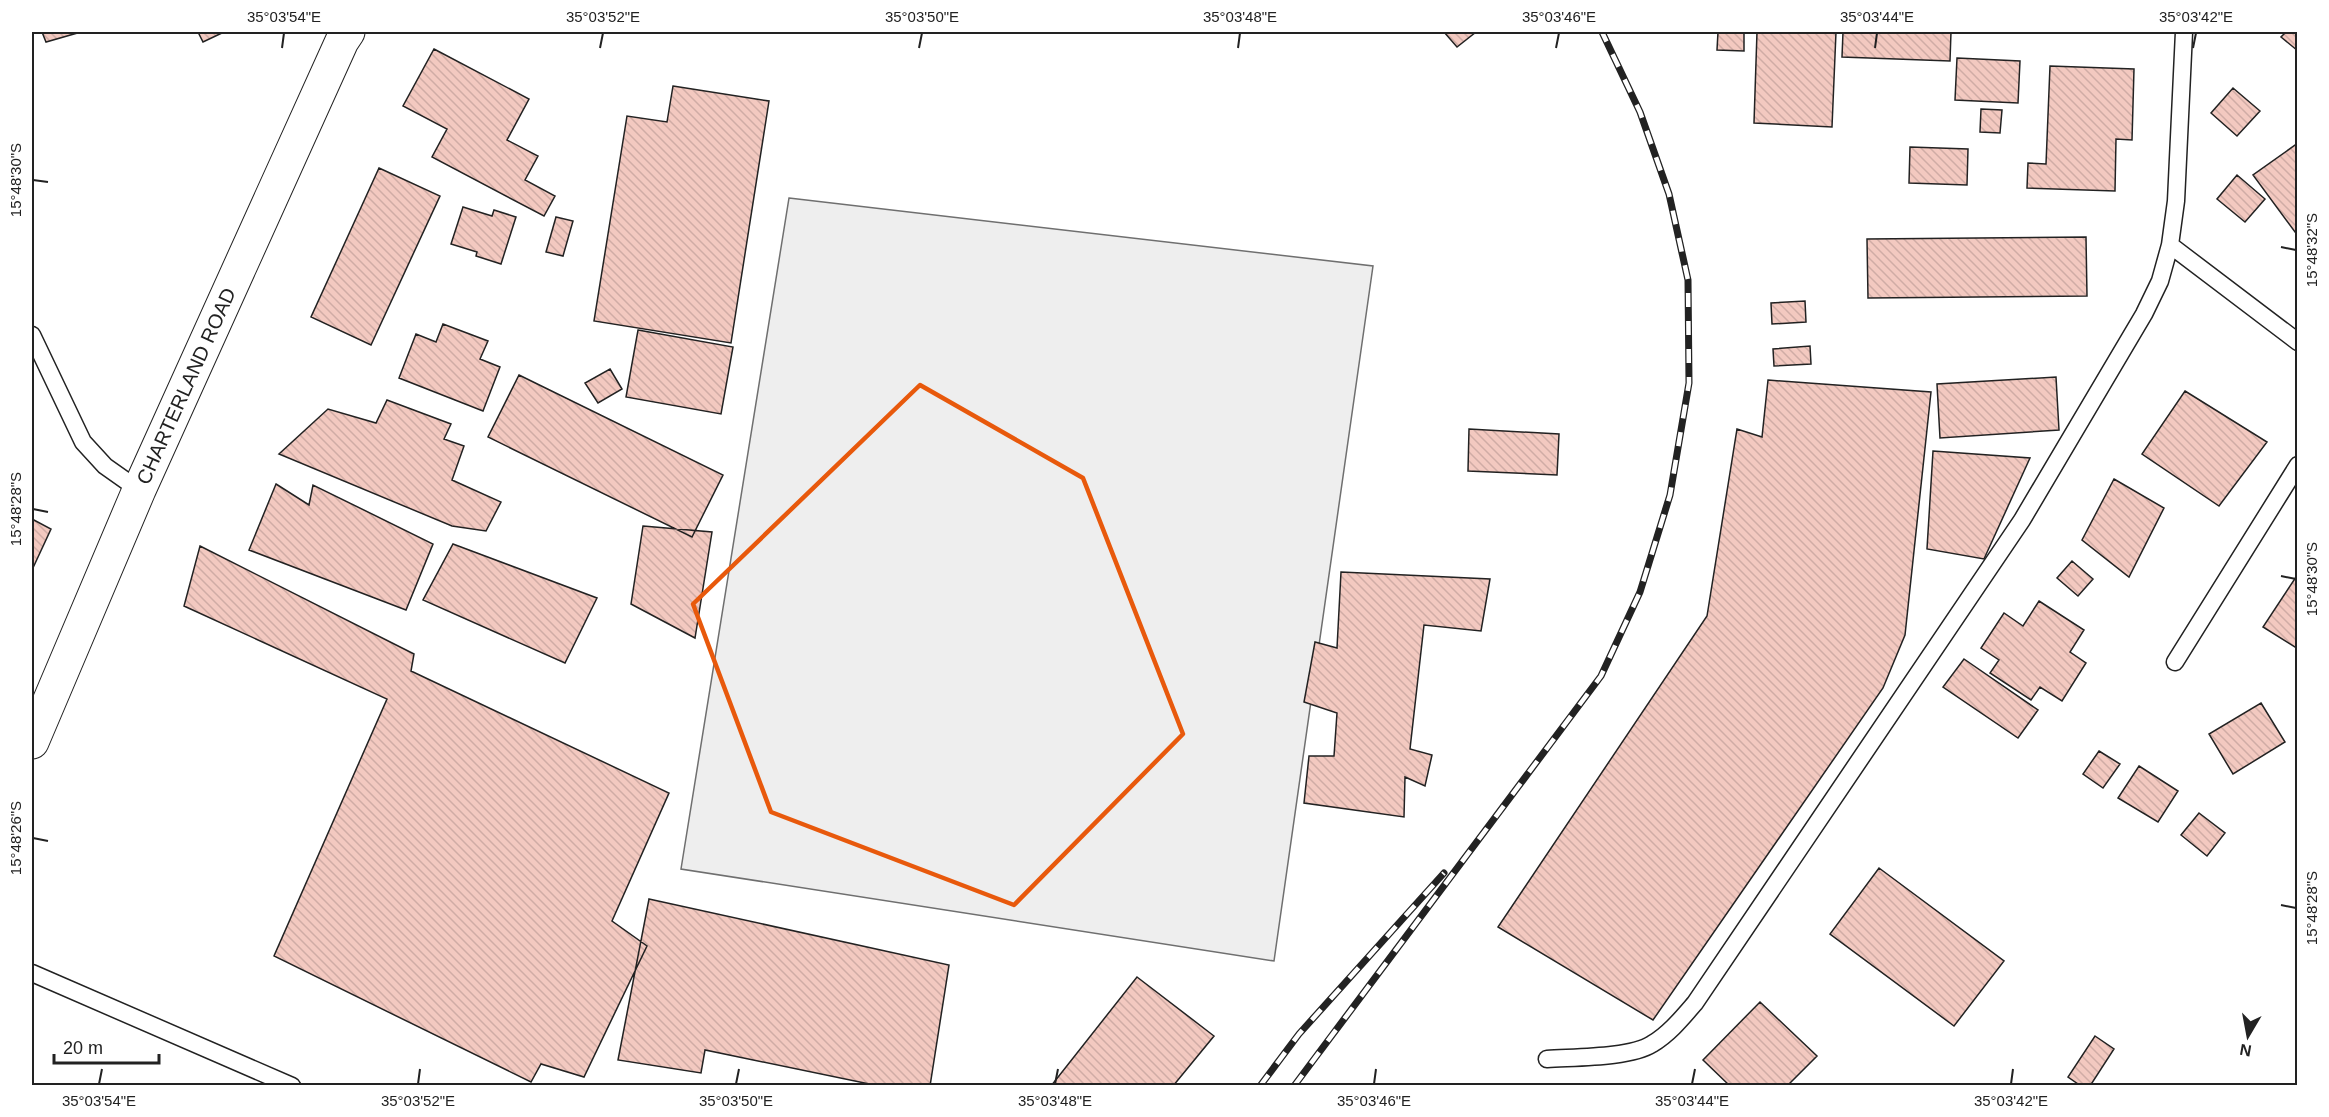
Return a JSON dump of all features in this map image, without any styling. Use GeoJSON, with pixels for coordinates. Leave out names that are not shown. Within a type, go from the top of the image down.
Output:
{"type":"FeatureCollection","features":[{"type":"Feature","properties":{"kind":"street","name":"CHARTERLAND ROAD"},"geometry":{"type":"LineString","coordinates":[[32,742],[139,489],[348,32]]}},
{"type":"Feature","properties":{"kind":"lane"},"geometry":{"type":"LineString","coordinates":[[1547,1059],[1625,1053],[1650,1046],[1673,1028],[1695,1003],[2022,520],[2144,314],[2160,281],[2170,245],[2176,201],[2184,32]]}},
{"type":"Feature","properties":{"kind":"lane"},"geometry":{"type":"LineString","coordinates":[[2170,245],[2298,342]]}},
{"type":"Feature","properties":{"kind":"lane"},"geometry":{"type":"LineString","coordinates":[[32,335],[83,442],[105,466],[139,489]]}},
{"type":"Feature","properties":{"kind":"lane"},"geometry":{"type":"LineString","coordinates":[[2175,662],[2298,465]]}},
{"type":"Feature","properties":{"kind":"lane"},"geometry":{"type":"LineString","coordinates":[[32,973],[292,1086]]}},
{"type":"Feature","properties":{"kind":"highlighted area"},"geometry":{"type":"Polygon","coordinates":[[[920,385],[1083,478],[1183,734],[1014,905],[771,812],[693,604],[920,385]]]}},
{"type":"Feature","properties":{"kind":"shaded area"},"geometry":{"type":"Polygon","coordinates":[[[789,198],[1373,266],[1274,961],[681,869],[789,198]]]}},
{"type":"Feature","properties":{"kind":"building"},"geometry":{"type":"Polygon","coordinates":[[[42,32],[81,32],[46,42],[42,32]]]}},
{"type":"Feature","properties":{"kind":"building"},"geometry":{"type":"Polygon","coordinates":[[[198,32],[224,32],[203,42],[198,32]]]}},
{"type":"Feature","properties":{"kind":"building"},"geometry":{"type":"Polygon","coordinates":[[[1444,32],[1476,32],[1457,47],[1444,32]]]}},
{"type":"Feature","properties":{"kind":"building"},"geometry":{"type":"Polygon","coordinates":[[[1718,32],[1744,32],[1744,51],[1717,50],[1718,32]]]}},
{"type":"Feature","properties":{"kind":"building"},"geometry":{"type":"Polygon","coordinates":[[[1757,32],[1836,32],[1832,127],[1754,123],[1757,32]]]}},
{"type":"Feature","properties":{"kind":"building"},"geometry":{"type":"Polygon","coordinates":[[[1843,32],[1951,32],[1950,61],[1842,57],[1843,32]]]}},
{"type":"Feature","properties":{"kind":"building"},"geometry":{"type":"Polygon","coordinates":[[[2286,32],[2298,32],[2298,51],[2281,37],[2286,32]]]}},
{"type":"Feature","properties":{"kind":"building"},"geometry":{"type":"Polygon","coordinates":[[[434,49],[529,99],[507,140],[538,156],[525,180],[555,196],[544,216],[432,157],[447,129],[403,106],[434,49]]]}},
{"type":"Feature","properties":{"kind":"building"},"geometry":{"type":"Polygon","coordinates":[[[1957,58],[2020,61],[2018,103],[1955,100],[1957,58]]]}},
{"type":"Feature","properties":{"kind":"building"},"geometry":{"type":"Polygon","coordinates":[[[2050,66],[2134,69],[2132,140],[2116,139],[2115,191],[2027,188],[2028,163],[2046,164],[2050,66]]]}},
{"type":"Feature","properties":{"kind":"building"},"geometry":{"type":"Polygon","coordinates":[[[673,86],[769,101],[731,343],[594,321],[627,116],[667,122],[673,86]]]}},
{"type":"Feature","properties":{"kind":"building"},"geometry":{"type":"Polygon","coordinates":[[[2233,88],[2260,111],[2237,136],[2211,113],[2233,88]]]}},
{"type":"Feature","properties":{"kind":"building"},"geometry":{"type":"Polygon","coordinates":[[[1981,109],[2002,110],[2000,133],[1980,132],[1981,109]]]}},
{"type":"Feature","properties":{"kind":"building"},"geometry":{"type":"Polygon","coordinates":[[[2298,143],[2298,236],[2253,175],[2298,143]]]}},
{"type":"Feature","properties":{"kind":"building"},"geometry":{"type":"Polygon","coordinates":[[[1910,147],[1968,149],[1967,185],[1909,183],[1910,147]]]}},
{"type":"Feature","properties":{"kind":"building"},"geometry":{"type":"Polygon","coordinates":[[[379,168],[440,196],[371,345],[311,317],[379,168]]]}},
{"type":"Feature","properties":{"kind":"building"},"geometry":{"type":"Polygon","coordinates":[[[2237,175],[2265,199],[2245,222],[2217,199],[2237,175]]]}},
{"type":"Feature","properties":{"kind":"building"},"geometry":{"type":"Polygon","coordinates":[[[463,207],[492,216],[494,210],[516,217],[501,264],[476,256],[477,252],[451,244],[463,207]]]}},
{"type":"Feature","properties":{"kind":"building"},"geometry":{"type":"Polygon","coordinates":[[[556,217],[573,221],[563,256],[546,252],[556,217]]]}},
{"type":"Feature","properties":{"kind":"building"},"geometry":{"type":"Polygon","coordinates":[[[2086,237],[2087,296],[1868,298],[1867,239],[2086,237]]]}},
{"type":"Feature","properties":{"kind":"building"},"geometry":{"type":"Polygon","coordinates":[[[1805,301],[1806,322],[1772,324],[1771,303],[1805,301]]]}},
{"type":"Feature","properties":{"kind":"building"},"geometry":{"type":"Polygon","coordinates":[[[443,324],[488,341],[480,359],[500,367],[483,411],[399,378],[416,334],[436,342],[443,324]]]}},
{"type":"Feature","properties":{"kind":"building"},"geometry":{"type":"Polygon","coordinates":[[[638,330],[733,347],[721,414],[626,397],[638,330]]]}},
{"type":"Feature","properties":{"kind":"building"},"geometry":{"type":"Polygon","coordinates":[[[1810,346],[1811,364],[1774,366],[1773,349],[1810,346]]]}},
{"type":"Feature","properties":{"kind":"building"},"geometry":{"type":"Polygon","coordinates":[[[610,369],[622,389],[598,403],[585,383],[610,369]]]}},
{"type":"Feature","properties":{"kind":"building"},"geometry":{"type":"Polygon","coordinates":[[[519,375],[723,475],[692,537],[488,437],[519,375]]]}},
{"type":"Feature","properties":{"kind":"building"},"geometry":{"type":"Polygon","coordinates":[[[2056,377],[2059,430],[1940,438],[1937,384],[2056,377]]]}},
{"type":"Feature","properties":{"kind":"building"},"geometry":{"type":"Polygon","coordinates":[[[1768,380],[1931,392],[1905,635],[1883,688],[1653,1020],[1498,927],[1707,616],[1737,429],[1762,437],[1768,380]]]}},
{"type":"Feature","properties":{"kind":"building"},"geometry":{"type":"Polygon","coordinates":[[[2185,391],[2267,442],[2219,506],[2142,454],[2185,391]]]}},
{"type":"Feature","properties":{"kind":"building"},"geometry":{"type":"Polygon","coordinates":[[[387,400],[451,424],[444,439],[464,446],[452,480],[501,502],[486,531],[452,526],[279,454],[328,409],[376,423],[387,400]]]}},
{"type":"Feature","properties":{"kind":"building"},"geometry":{"type":"Polygon","coordinates":[[[1469,429],[1559,434],[1557,475],[1468,471],[1469,429]]]}},
{"type":"Feature","properties":{"kind":"building"},"geometry":{"type":"Polygon","coordinates":[[[1933,451],[2030,458],[1984,559],[1927,549],[1933,451]]]}},
{"type":"Feature","properties":{"kind":"building"},"geometry":{"type":"Polygon","coordinates":[[[2114,479],[2164,508],[2129,577],[2082,540],[2114,479]]]}},
{"type":"Feature","properties":{"kind":"building"},"geometry":{"type":"Polygon","coordinates":[[[276,484],[309,505],[313,485],[433,544],[406,610],[249,550],[276,484]]]}},
{"type":"Feature","properties":{"kind":"building"},"geometry":{"type":"Polygon","coordinates":[[[32,519],[51,529],[32,570],[32,519]]]}},
{"type":"Feature","properties":{"kind":"building"},"geometry":{"type":"Polygon","coordinates":[[[643,526],[712,532],[695,638],[631,604],[643,526]]]}},
{"type":"Feature","properties":{"kind":"building"},"geometry":{"type":"Polygon","coordinates":[[[453,544],[597,598],[565,663],[423,600],[453,544]]]}},
{"type":"Feature","properties":{"kind":"building"},"geometry":{"type":"Polygon","coordinates":[[[200,546],[414,654],[411,671],[669,793],[612,921],[647,946],[584,1077],[541,1064],[531,1082],[274,956],[387,699],[184,606],[200,546]]]}},
{"type":"Feature","properties":{"kind":"building"},"geometry":{"type":"Polygon","coordinates":[[[2072,561],[2093,579],[2078,596],[2057,578],[2072,561]]]}},
{"type":"Feature","properties":{"kind":"building"},"geometry":{"type":"Polygon","coordinates":[[[1341,572],[1490,579],[1481,631],[1424,625],[1410,749],[1432,755],[1425,786],[1405,777],[1404,817],[1304,803],[1309,756],[1334,756],[1337,713],[1304,702],[1315,642],[1337,648],[1341,572]]]}},
{"type":"Feature","properties":{"kind":"building"},"geometry":{"type":"Polygon","coordinates":[[[2298,574],[2298,649],[2263,627],[2298,574]]]}},
{"type":"Feature","properties":{"kind":"building"},"geometry":{"type":"Polygon","coordinates":[[[2039,601],[2084,630],[2070,652],[2086,663],[2062,701],[2040,687],[2031,700],[1990,673],[1999,660],[1981,648],[2004,613],[2023,626],[2039,601]]]}},
{"type":"Feature","properties":{"kind":"building"},"geometry":{"type":"Polygon","coordinates":[[[1964,659],[2038,710],[2018,738],[1943,687],[1964,659]]]}},
{"type":"Feature","properties":{"kind":"building"},"geometry":{"type":"Polygon","coordinates":[[[2261,703],[2285,742],[2233,774],[2209,734],[2261,703]]]}},
{"type":"Feature","properties":{"kind":"building"},"geometry":{"type":"Polygon","coordinates":[[[2099,751],[2120,764],[2103,788],[2083,774],[2099,751]]]}},
{"type":"Feature","properties":{"kind":"building"},"geometry":{"type":"Polygon","coordinates":[[[2139,766],[2178,791],[2158,822],[2118,798],[2139,766]]]}},
{"type":"Feature","properties":{"kind":"building"},"geometry":{"type":"Polygon","coordinates":[[[2199,813],[2225,833],[2207,856],[2181,835],[2199,813]]]}},
{"type":"Feature","properties":{"kind":"building"},"geometry":{"type":"Polygon","coordinates":[[[1879,868],[2004,961],[1954,1026],[1830,934],[1879,868]]]}},
{"type":"Feature","properties":{"kind":"building"},"geometry":{"type":"Polygon","coordinates":[[[649,899],[949,965],[930,1086],[879,1086],[705,1050],[701,1073],[618,1060],[649,899]]]}},
{"type":"Feature","properties":{"kind":"building"},"geometry":{"type":"Polygon","coordinates":[[[1137,977],[1214,1036],[1173,1086],[1051,1086],[1137,977]]]}},
{"type":"Feature","properties":{"kind":"building"},"geometry":{"type":"Polygon","coordinates":[[[1760,1002],[1817,1056],[1787,1086],[1730,1086],[1703,1060],[1760,1002]]]}},
{"type":"Feature","properties":{"kind":"building"},"geometry":{"type":"Polygon","coordinates":[[[2095,1036],[2114,1049],[2090,1086],[2081,1086],[2068,1077],[2095,1036]]]}},
{"type":"Feature","properties":{"kind":"railway"},"geometry":{"type":"LineString","coordinates":[[1294,1086],[1601,676],[1640,592],[1670,495],[1689,383],[1688,280],[1669,194],[1640,112],[1602,32]]}},
{"type":"Feature","properties":{"kind":"railway"},"geometry":{"type":"LineString","coordinates":[[1260,1086],[1299,1034],[1444,873]]}}]}
